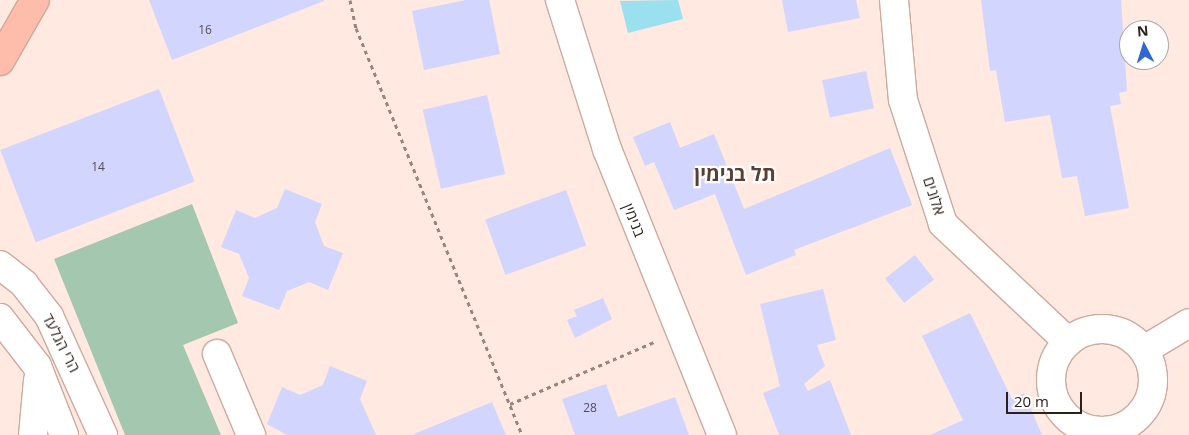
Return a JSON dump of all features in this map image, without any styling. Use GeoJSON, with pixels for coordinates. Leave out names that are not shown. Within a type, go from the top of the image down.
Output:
{"type":"FeatureCollection","features":[{"type":"Feature","properties":{"kind":"main road"},"geometry":{"type":"LineString","coordinates":[[0,61],[35,0]]}},
{"type":"Feature","properties":{"kind":"street","name":"בנימין"},"geometry":{"type":"LineString","coordinates":[[560,0],[607,149],[678,331],[722,435]]}},
{"type":"Feature","properties":{"kind":"street","name":"אלונים"},"geometry":{"type":"LineString","coordinates":[[894,0],[902,100],[943,224],[1068,342]]}},
{"type":"Feature","properties":{"kind":"street","name":"הרי הגלעד"},"geometry":{"type":"LineString","coordinates":[[0,265],[24,284],[49,316],[103,435]]}},
{"type":"Feature","properties":{"kind":"street","name":"הרי הגלעד"},"geometry":{"type":"LineString","coordinates":[[0,318],[38,366],[64,435]]}},
{"type":"Feature","properties":{"kind":"street"},"geometry":{"type":"LineString","coordinates":[[1144,350],[1189,323]]}},
{"type":"Feature","properties":{"kind":"street"},"geometry":{"type":"LineString","coordinates":[[1099,328],[1131,338],[1144,350],[1153,383],[1148,401],[1124,426],[1089,432],[1062,413],[1052,392],[1052,368],[1068,342],[1099,328]]}},
{"type":"Feature","properties":{"kind":"street"},"geometry":{"type":"LineString","coordinates":[[217,354],[251,435]]}},
{"type":"Feature","properties":{"kind":"street"},"geometry":{"type":"LineString","coordinates":[[34,435],[39,405],[38,366]]}},
{"type":"Feature","properties":{"kind":"path"},"geometry":{"type":"LineString","coordinates":[[350,0],[356,28],[522,435]]}},
{"type":"Feature","properties":{"kind":"path"},"geometry":{"type":"LineString","coordinates":[[510,404],[678,331]]}},
{"type":"Feature","properties":{"kind":"green space"},"geometry":{"type":"Polygon","coordinates":[[[192,204],[238,323],[183,345],[221,435],[125,435],[54,259],[192,204]]]}},
{"type":"Feature","properties":{"kind":"water"},"geometry":{"type":"Polygon","coordinates":[[[678,0],[683,19],[628,33],[620,1],[678,0]]]}},
{"type":"Feature","properties":{"kind":"building"},"geometry":{"type":"Polygon","coordinates":[[[149,0],[324,0],[324,1],[172,60],[149,0]]]}},
{"type":"Feature","properties":{"kind":"building"},"geometry":{"type":"Polygon","coordinates":[[[466,0],[489,0],[500,54],[424,70],[412,11],[466,0]]]}},
{"type":"Feature","properties":{"kind":"building"},"geometry":{"type":"Polygon","coordinates":[[[782,0],[856,0],[860,18],[788,32],[782,0]]]}},
{"type":"Feature","properties":{"kind":"building"},"geometry":{"type":"Polygon","coordinates":[[[981,0],[1121,0],[1122,20],[1119,20],[1119,70],[1126,70],[1127,91],[1119,93],[1121,104],[1110,106],[1129,208],[1085,216],[1077,176],[1062,178],[1050,115],[1005,122],[996,70],[990,71],[981,0]]]}},
{"type":"Feature","properties":{"kind":"building"},"geometry":{"type":"Polygon","coordinates":[[[866,71],[874,108],[830,118],[822,80],[866,71]]]}},
{"type":"Feature","properties":{"kind":"building"},"geometry":{"type":"Polygon","coordinates":[[[159,89],[194,181],[36,242],[0,150],[159,89]]]}},
{"type":"Feature","properties":{"kind":"building"},"geometry":{"type":"Polygon","coordinates":[[[487,95],[505,174],[441,189],[423,110],[487,95]]]}},
{"type":"Feature","properties":{"kind":"building"},"geometry":{"type":"Polygon","coordinates":[[[670,122],[680,148],[714,134],[744,209],[890,148],[912,205],[794,250],[796,255],[746,275],[715,194],[674,210],[654,162],[645,166],[633,137],[670,122]]]}},
{"type":"Feature","properties":{"kind":"building"},"geometry":{"type":"Polygon","coordinates":[[[285,189],[322,204],[315,222],[324,246],[343,253],[328,290],[309,282],[287,291],[279,310],[242,296],[249,278],[239,254],[221,247],[236,210],[255,218],[277,208],[285,189]]]}},
{"type":"Feature","properties":{"kind":"building"},"geometry":{"type":"Polygon","coordinates":[[[566,190],[586,245],[505,275],[485,219],[566,190]]]}},
{"type":"Feature","properties":{"kind":"building"},"geometry":{"type":"Polygon","coordinates":[[[915,255],[934,279],[904,303],[885,278],[915,255]]]}},
{"type":"Feature","properties":{"kind":"building"},"geometry":{"type":"Polygon","coordinates":[[[823,289],[836,340],[817,345],[825,366],[804,384],[808,391],[830,380],[851,435],[779,435],[763,393],[780,386],[760,304],[823,289]]]}},
{"type":"Feature","properties":{"kind":"building"},"geometry":{"type":"Polygon","coordinates":[[[603,298],[612,319],[575,338],[567,320],[577,316],[574,310],[603,298]]]}},
{"type":"Feature","properties":{"kind":"building"},"geometry":{"type":"Polygon","coordinates":[[[970,313],[1012,399],[1024,393],[1042,435],[930,435],[963,420],[922,336],[970,313]]]}},
{"type":"Feature","properties":{"kind":"building"},"geometry":{"type":"Polygon","coordinates":[[[330,366],[367,381],[360,399],[376,435],[287,435],[267,424],[282,387],[300,395],[323,385],[330,366]]]}},
{"type":"Feature","properties":{"kind":"building"},"geometry":{"type":"Polygon","coordinates":[[[606,384],[618,417],[675,397],[689,435],[575,435],[562,399],[606,384]]]}},
{"type":"Feature","properties":{"kind":"building"},"geometry":{"type":"Polygon","coordinates":[[[492,402],[506,435],[414,435],[414,434],[492,402]]]}},
{"type":"Feature","properties":{"kind":"district","name":"תל בנימין"},"geometry":{"type":"Point","coordinates":[735,173]}}]}
